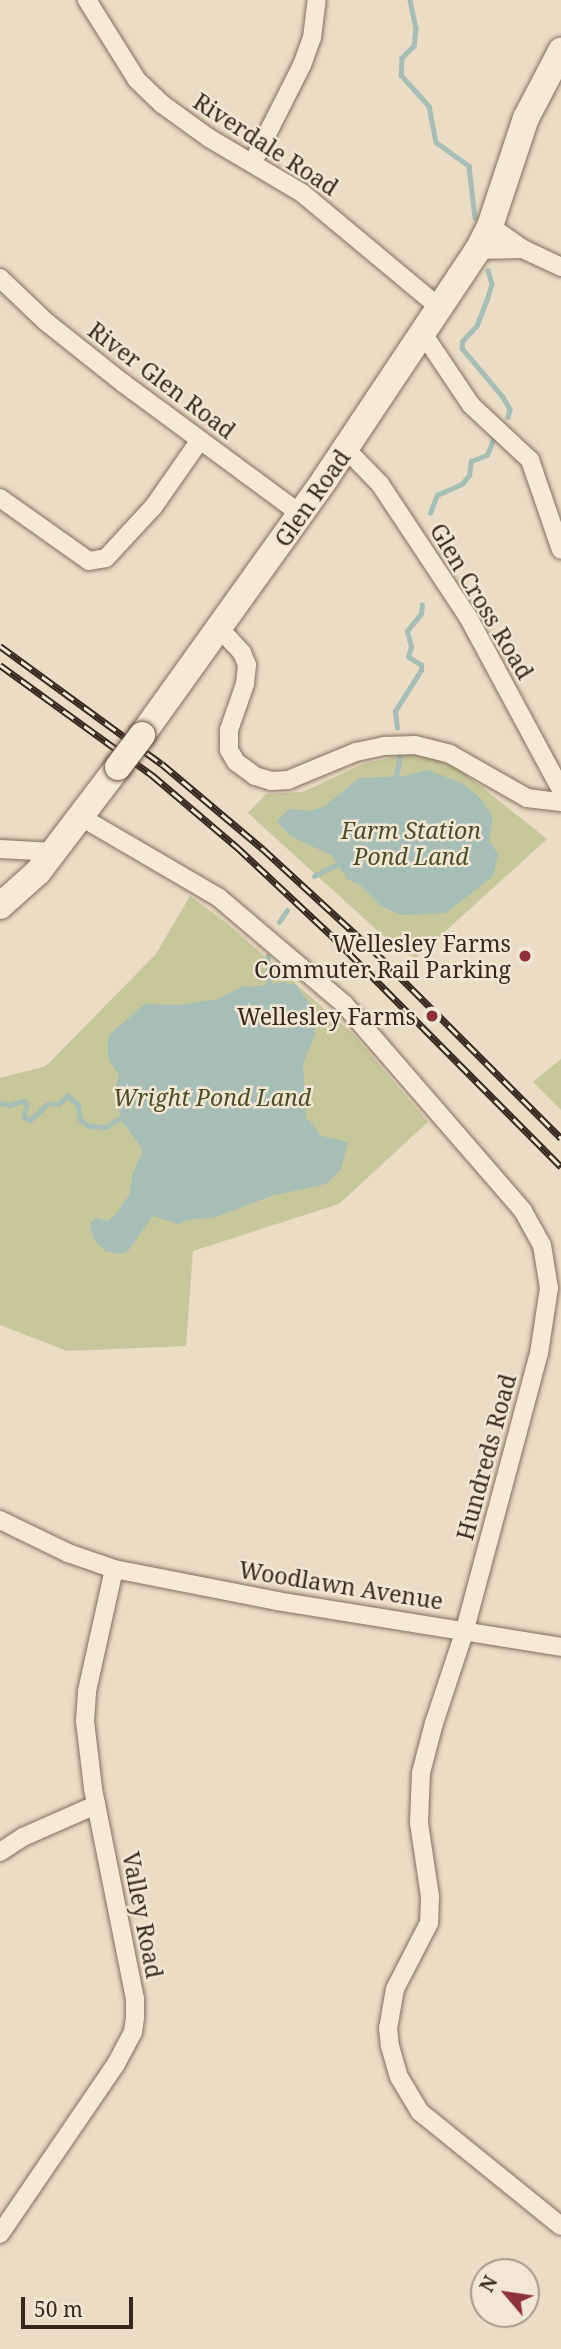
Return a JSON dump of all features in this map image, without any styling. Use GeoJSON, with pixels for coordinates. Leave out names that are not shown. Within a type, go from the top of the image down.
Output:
{"type":"FeatureCollection","features":[{"type":"Feature","properties":{"kind":"street","name":"Riverdale Road"},"geometry":{"type":"LineString","coordinates":[[87,0],[115,50],[153,96],[184,122],[253,162],[325,210],[441,309]]}},
{"type":"Feature","properties":{"kind":"street"},"geometry":{"type":"LineString","coordinates":[[253,162],[302,65],[312,38],[317,0]]}},
{"type":"Feature","properties":{"kind":"street","name":"Glen Road"},"geometry":{"type":"LineString","coordinates":[[0,906],[30,880],[54,852],[142,735],[220,629],[424,335],[478,250],[490,226],[526,118],[561,51]]}},
{"type":"Feature","properties":{"kind":"street"},"geometry":{"type":"LineString","coordinates":[[490,226],[523,249],[561,267]]}},
{"type":"Feature","properties":{"kind":"street"},"geometry":{"type":"LineString","coordinates":[[478,250],[523,249]]}},
{"type":"Feature","properties":{"kind":"street","name":"River Glen Road"},"geometry":{"type":"LineString","coordinates":[[0,278],[45,321],[301,514]]}},
{"type":"Feature","properties":{"kind":"street"},"geometry":{"type":"LineString","coordinates":[[424,335],[466,399],[530,460],[561,550]]}},
{"type":"Feature","properties":{"kind":"street"},"geometry":{"type":"LineString","coordinates":[[0,498],[89,561],[106,558],[154,506],[200,440]]}},
{"type":"Feature","properties":{"kind":"street","name":"Glen Cross Road"},"geometry":{"type":"LineString","coordinates":[[346,449],[380,484],[468,617],[561,790]]}},
{"type":"Feature","properties":{"kind":"street"},"geometry":{"type":"LineString","coordinates":[[220,629],[242,653],[247,670],[229,730],[229,750],[236,762],[255,776],[271,781],[288,780],[356,752],[385,746],[415,745],[450,754],[527,798],[561,802]]}},
{"type":"Feature","properties":{"kind":"street","name":"Hundreds Road"},"geometry":{"type":"LineString","coordinates":[[81,817],[218,897],[339,999],[523,1211],[537,1233],[545,1256],[548,1280],[544,1332],[465,1630],[434,1723],[421,1773],[419,1823],[430,1897],[430,1918],[425,1933],[394,1990],[388,2021],[390,2046],[402,2084],[420,2112],[561,2226]]}},
{"type":"Feature","properties":{"kind":"street"},"geometry":{"type":"LineString","coordinates":[[0,849],[54,852]]}},
{"type":"Feature","properties":{"kind":"street","name":"Woodlawn Avenue"},"geometry":{"type":"LineString","coordinates":[[0,1520],[68,1553],[114,1569],[269,1600],[561,1647]]}},
{"type":"Feature","properties":{"kind":"street","name":"Valley Road"},"geometry":{"type":"LineString","coordinates":[[0,2234],[116,2064],[133,2032],[135,1999],[96,1805],[85,1711],[114,1569]]}},
{"type":"Feature","properties":{"kind":"street"},"geometry":{"type":"LineString","coordinates":[[0,1852],[23,1837],[96,1805]]}},
{"type":"Feature","properties":{"kind":"green space","name":"Farm Station Pond Land"},"geometry":{"type":"Polygon","coordinates":[[[407,754],[433,758],[459,769],[547,839],[416,958],[401,952],[248,813],[266,794],[303,792],[363,764],[407,754]]]}},
{"type":"Feature","properties":{"kind":"green space","name":"Wright Pond Land"},"geometry":{"type":"Polygon","coordinates":[[[190,896],[228,924],[353,1034],[428,1122],[339,1204],[193,1251],[186,1346],[67,1351],[0,1325],[0,1078],[46,1066],[156,954],[190,896]]]}},
{"type":"Feature","properties":{"kind":"green space"},"geometry":{"type":"Polygon","coordinates":[[[561,1059],[561,1110],[533,1082],[561,1059]]]}},
{"type":"Feature","properties":{"kind":"shaded area","name":"Farm Station Pond Land"},"geometry":{"type":"Polygon","coordinates":[[[428,770],[464,784],[482,800],[493,818],[489,841],[498,854],[493,876],[446,913],[401,915],[381,906],[360,885],[347,879],[331,855],[290,836],[277,821],[289,809],[311,811],[325,806],[359,778],[404,776],[428,770]]]}},
{"type":"Feature","properties":{"kind":"shaded area"},"geometry":{"type":"Polygon","coordinates":[[[282,982],[296,985],[314,1010],[315,1035],[303,1063],[306,1118],[322,1136],[348,1142],[341,1169],[326,1184],[271,1196],[216,1217],[187,1220],[178,1224],[153,1216],[128,1251],[121,1254],[105,1251],[93,1238],[90,1223],[96,1218],[108,1221],[115,1215],[130,1194],[132,1175],[142,1153],[140,1145],[123,1123],[114,1095],[119,1074],[109,1061],[109,1035],[145,1004],[179,1005],[218,999],[243,986],[255,987],[282,982]]]}},
{"type":"Feature","properties":{"kind":"waterway"},"geometry":{"type":"LineString","coordinates":[[410,0],[416,28],[414,46],[402,58],[401,75],[429,106],[436,142],[469,166],[475,218]]}},
{"type":"Feature","properties":{"kind":"waterway"},"geometry":{"type":"LineString","coordinates":[[488,270],[492,284],[487,300],[477,326],[463,341],[462,348],[503,397],[510,409],[508,417]]}},
{"type":"Feature","properties":{"kind":"waterway"},"geometry":{"type":"LineString","coordinates":[[430,513],[437,495],[462,484],[469,475],[471,461],[487,455],[493,440]]}},
{"type":"Feature","properties":{"kind":"waterway"},"geometry":{"type":"LineString","coordinates":[[397,728],[395,711],[421,670],[421,665],[408,657],[411,647],[407,631],[421,614],[422,605]]}},
{"type":"Feature","properties":{"kind":"waterway"},"geometry":{"type":"LineString","coordinates":[[396,776],[400,755]]}},
{"type":"Feature","properties":{"kind":"waterway"},"geometry":{"type":"LineString","coordinates":[[314,876],[339,863]]}},
{"type":"Feature","properties":{"kind":"waterway"},"geometry":{"type":"LineString","coordinates":[[279,922],[287,910]]}},
{"type":"Feature","properties":{"kind":"waterway"},"geometry":{"type":"LineString","coordinates":[[268,956],[269,984]]}},
{"type":"Feature","properties":{"kind":"waterway"},"geometry":{"type":"LineString","coordinates":[[0,1103],[9,1105],[24,1101],[27,1104],[24,1117],[30,1120],[48,1104],[58,1104],[68,1096],[78,1104],[80,1119],[89,1126],[106,1127],[122,1117]]}},
{"type":"Feature","properties":{"kind":"railway"},"geometry":{"type":"LineString","coordinates":[[0,646],[162,764],[263,849],[375,952],[561,1138]]}},
{"type":"Feature","properties":{"kind":"railway"},"geometry":{"type":"LineString","coordinates":[[0,665],[152,775],[238,848],[330,934],[561,1167]]}},
{"type":"Feature","properties":{"kind":"place","name":"Wellesley Farms Commuter Rail Parking"},"geometry":{"type":"Point","coordinates":[525,956]}},
{"type":"Feature","properties":{"kind":"place","name":"Wellesley Farms"},"geometry":{"type":"Point","coordinates":[432,1016]}}]}
